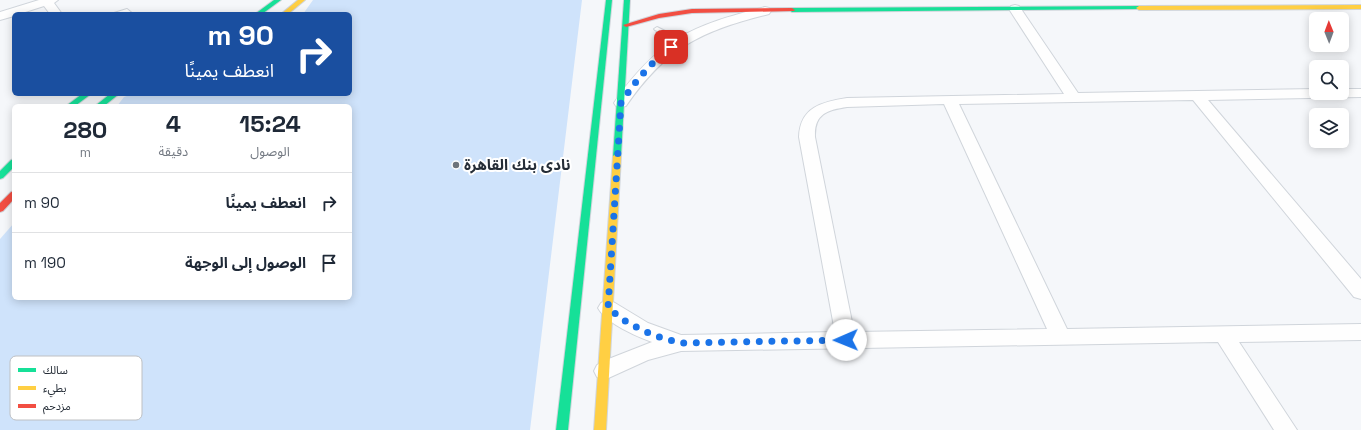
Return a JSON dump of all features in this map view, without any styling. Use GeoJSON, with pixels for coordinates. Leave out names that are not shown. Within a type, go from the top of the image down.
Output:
{"type":"FeatureCollection","features":[{"type":"Feature","properties":{"kind":"street"},"geometry":{"type":"LineString","coordinates":[[261,12],[278,0]]}},
{"type":"Feature","properties":{"kind":"street"},"geometry":{"type":"LineString","coordinates":[[287,12],[302,0]]}},
{"type":"Feature","properties":{"kind":"street"},"geometry":{"type":"LineString","coordinates":[[562,430],[609,0]]}},
{"type":"Feature","properties":{"kind":"street"},"geometry":{"type":"LineString","coordinates":[[600,430],[627,0]]}},
{"type":"Feature","properties":{"kind":"street"},"geometry":{"type":"LineString","coordinates":[[13,12],[48,1],[55,12]]}},
{"type":"Feature","properties":{"kind":"street"},"geometry":{"type":"LineString","coordinates":[[626,25],[675,13],[767,10],[1361,7]]}},
{"type":"Feature","properties":{"kind":"street"},"geometry":{"type":"LineString","coordinates":[[1015,9],[1073,97]]}},
{"type":"Feature","properties":{"kind":"street"},"geometry":{"type":"LineString","coordinates":[[621,103],[634,82],[651,63],[682,41],[716,25],[767,10]]}},
{"type":"Feature","properties":{"kind":"street"},"geometry":{"type":"LineString","coordinates":[[0,16],[12,12]]}},
{"type":"Feature","properties":{"kind":"street"},"geometry":{"type":"LineString","coordinates":[[846,340],[807,137],[808,123],[817,112],[833,104],[853,101],[1354,93],[1361,105]]}},
{"type":"Feature","properties":{"kind":"street"},"geometry":{"type":"LineString","coordinates":[[1196,95],[1361,292]]}},
{"type":"Feature","properties":{"kind":"street"},"geometry":{"type":"LineString","coordinates":[[73,104],[84,96]]}},
{"type":"Feature","properties":{"kind":"street"},"geometry":{"type":"LineString","coordinates":[[102,104],[112,96]]}},
{"type":"Feature","properties":{"kind":"street"},"geometry":{"type":"LineString","coordinates":[[949,99],[1061,337]]}},
{"type":"Feature","properties":{"kind":"street"},"geometry":{"type":"LineString","coordinates":[[0,176],[12,164]]}},
{"type":"Feature","properties":{"kind":"street"},"geometry":{"type":"LineString","coordinates":[[0,209],[12,196]]}},
{"type":"Feature","properties":{"kind":"street"},"geometry":{"type":"LineString","coordinates":[[608,308],[628,323],[653,335],[680,343]]}},
{"type":"Feature","properties":{"kind":"street"},"geometry":{"type":"LineString","coordinates":[[604,371],[628,358],[654,348],[680,343],[1361,332]]}},
{"type":"Feature","properties":{"kind":"street"},"geometry":{"type":"LineString","coordinates":[[1223,334],[1286,430]]}},
{"type":"Feature","properties":{"kind":"lane"},"geometry":{"type":"LineString","coordinates":[[657,29],[682,41]]}},
{"type":"Feature","properties":{"kind":"shaded area","name":"نادى بنك القاهرة"},"geometry":{"type":"Polygon","coordinates":[[[313,0],[582,0],[530,430],[0,430],[0,239],[12,225],[12,300],[352,300],[352,104],[119,104],[127,96],[352,96],[352,12],[304,12],[313,0]]]}},
{"type":"Feature","properties":{"kind":"traffic: fast"},"geometry":{"type":"LineString","coordinates":[[261,12],[278,0]]}},
{"type":"Feature","properties":{"kind":"traffic: fast"},"geometry":{"type":"LineString","coordinates":[[562,430],[609,0]]}},
{"type":"Feature","properties":{"kind":"traffic: fast"},"geometry":{"type":"LineString","coordinates":[[617,156],[627,0]]}},
{"type":"Feature","properties":{"kind":"traffic: fast"},"geometry":{"type":"LineString","coordinates":[[792,10],[1139,8]]}},
{"type":"Feature","properties":{"kind":"traffic: fast"},"geometry":{"type":"LineString","coordinates":[[73,104],[84,96]]}},
{"type":"Feature","properties":{"kind":"traffic: fast"},"geometry":{"type":"LineString","coordinates":[[102,104],[112,96]]}},
{"type":"Feature","properties":{"kind":"traffic: fast"},"geometry":{"type":"LineString","coordinates":[[0,176],[12,164]]}},
{"type":"Feature","properties":{"kind":"traffic: slow"},"geometry":{"type":"LineString","coordinates":[[287,12],[302,0]]}},
{"type":"Feature","properties":{"kind":"traffic: slow"},"geometry":{"type":"LineString","coordinates":[[1139,8],[1361,7]]}},
{"type":"Feature","properties":{"kind":"traffic: slow"},"geometry":{"type":"LineString","coordinates":[[600,430],[617,156]]}},
{"type":"Feature","properties":{"kind":"traffic: jam"},"geometry":{"type":"LineString","coordinates":[[626,25],[659,16],[692,11],[792,10]]}},
{"type":"Feature","properties":{"kind":"traffic: jam"},"geometry":{"type":"LineString","coordinates":[[0,209],[12,196]]}},
{"type":"Feature","properties":{"kind":"place","name":"نادى بنك القاهرة"},"geometry":{"type":"Point","coordinates":[456,165]}},
{"type":"Feature","properties":{"kind":"route"},"geometry":{"type":"LineString","coordinates":[[671,47],[651,63],[634,82],[621,103],[608,308],[628,323],[653,335],[680,343],[846,340]]}}]}
